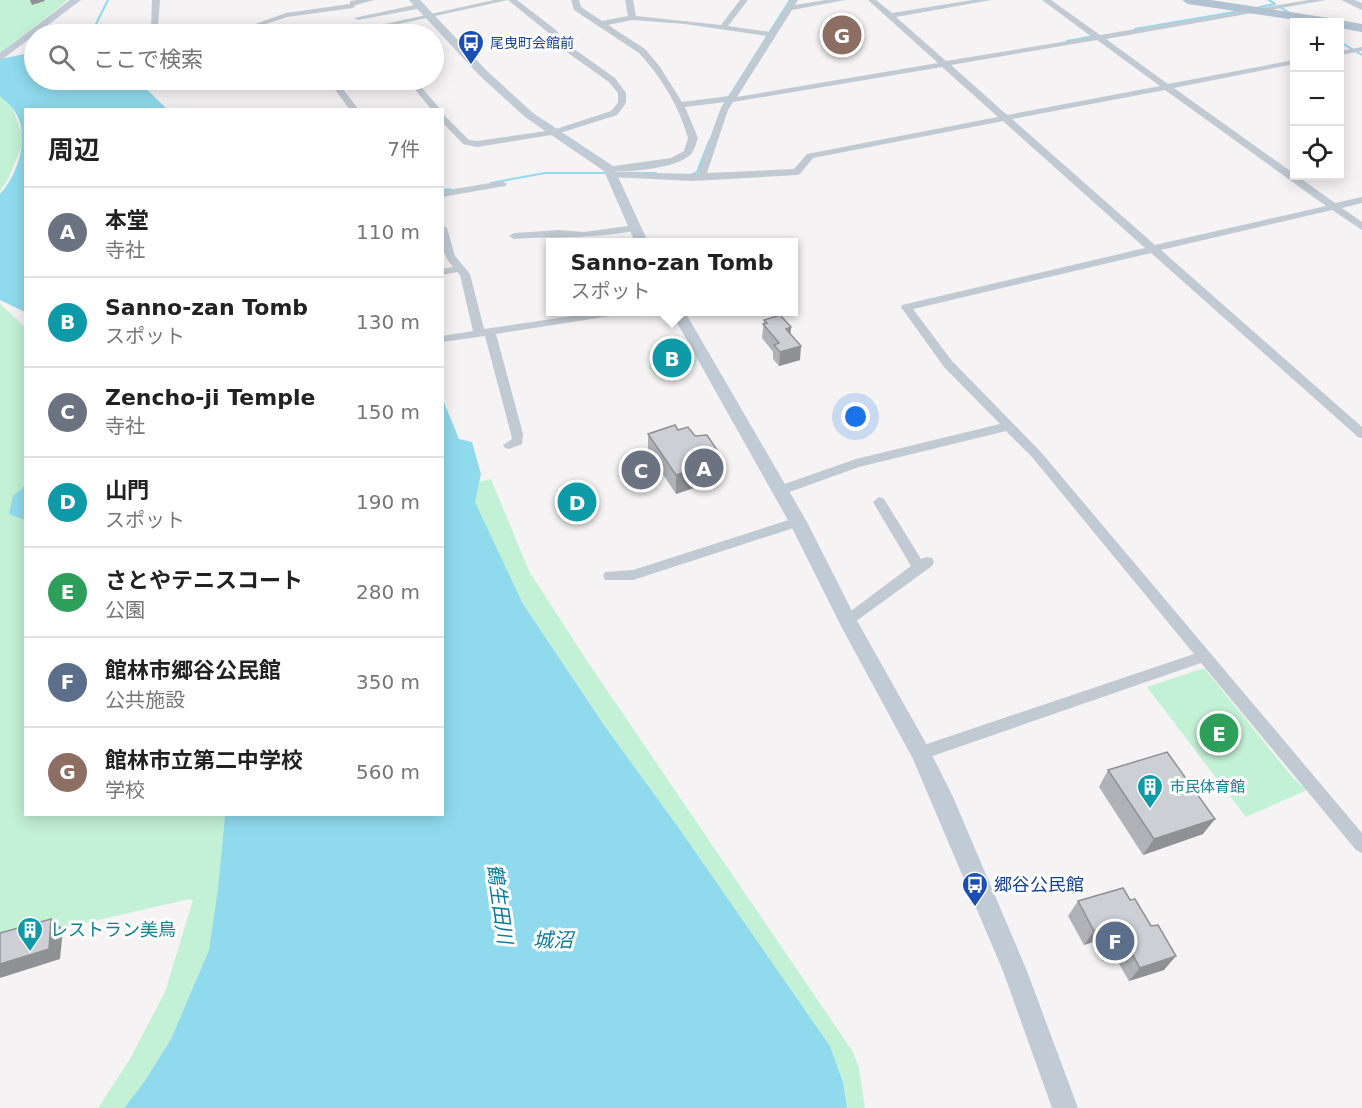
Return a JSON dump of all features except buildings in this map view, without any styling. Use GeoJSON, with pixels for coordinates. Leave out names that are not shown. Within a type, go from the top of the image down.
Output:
{"type":"FeatureCollection","features":[{"type":"Feature","properties":{"kind":"main road"},"geometry":{"type":"LineString","coordinates":[[1188,0],[1302,18]]}},
{"type":"Feature","properties":{"kind":"main road"},"geometry":{"type":"LineString","coordinates":[[1344,25],[1362,28]]}},
{"type":"Feature","properties":{"kind":"street"},"geometry":{"type":"LineString","coordinates":[[44,24],[76,0]]}},
{"type":"Feature","properties":{"kind":"street"},"geometry":{"type":"LineString","coordinates":[[154,24],[156,0]]}},
{"type":"Feature","properties":{"kind":"street"},"geometry":{"type":"LineString","coordinates":[[260,24],[304,9],[370,0]]}},
{"type":"Feature","properties":{"kind":"street"},"geometry":{"type":"LineString","coordinates":[[396,24],[505,0]]}},
{"type":"Feature","properties":{"kind":"street"},"geometry":{"type":"LineString","coordinates":[[444,118],[466,142],[472,144],[554,132],[614,113],[622,103],[622,93],[604,72],[564,46],[553,32],[512,0]]}},
{"type":"Feature","properties":{"kind":"street"},"geometry":{"type":"LineString","coordinates":[[575,0],[577,8],[642,51],[670,86],[693,138],[688,152],[681,158],[611,172]]}},
{"type":"Feature","properties":{"kind":"street"},"geometry":{"type":"LineString","coordinates":[[629,0],[632,18]]}},
{"type":"Feature","properties":{"kind":"street"},"geometry":{"type":"LineString","coordinates":[[723,28],[744,0]]}},
{"type":"Feature","properties":{"kind":"street"},"geometry":{"type":"LineString","coordinates":[[701,176],[724,110],[792,4],[841,0]]}},
{"type":"Feature","properties":{"kind":"street"},"geometry":{"type":"LineString","coordinates":[[872,0],[1362,434]]}},
{"type":"Feature","properties":{"kind":"street"},"geometry":{"type":"LineString","coordinates":[[890,16],[961,2],[987,0]]}},
{"type":"Feature","properties":{"kind":"street"},"geometry":{"type":"LineString","coordinates":[[1046,0],[1362,227]]}},
{"type":"Feature","properties":{"kind":"street"},"geometry":{"type":"LineString","coordinates":[[678,105],[732,99],[1099,38],[1253,10],[1270,4],[1322,0]]}},
{"type":"Feature","properties":{"kind":"street"},"geometry":{"type":"LineString","coordinates":[[1346,0],[1362,7]]}},
{"type":"Feature","properties":{"kind":"street"},"geometry":{"type":"LineString","coordinates":[[353,3],[361,24]]}},
{"type":"Feature","properties":{"kind":"street"},"geometry":{"type":"LineString","coordinates":[[358,18],[417,3],[436,24]]}},
{"type":"Feature","properties":{"kind":"street"},"geometry":{"type":"LineString","coordinates":[[1270,4],[1289,16]]}},
{"type":"Feature","properties":{"kind":"street"},"geometry":{"type":"LineString","coordinates":[[601,24],[632,18],[773,35]]}},
{"type":"Feature","properties":{"kind":"street"},"geometry":{"type":"LineString","coordinates":[[444,32],[498,88],[529,115],[611,172],[693,178],[797,172],[810,156],[1290,63]]}},
{"type":"Feature","properties":{"kind":"street"},"geometry":{"type":"LineString","coordinates":[[2,56],[24,39]]}},
{"type":"Feature","properties":{"kind":"street"},"geometry":{"type":"LineString","coordinates":[[340,90],[353,108]]}},
{"type":"Feature","properties":{"kind":"street"},"geometry":{"type":"LineString","coordinates":[[420,90],[435,108]]}},
{"type":"Feature","properties":{"kind":"street"},"geometry":{"type":"LineString","coordinates":[[611,172],[640,238]]}},
{"type":"Feature","properties":{"kind":"street"},"geometry":{"type":"LineString","coordinates":[[444,194],[502,184]]}},
{"type":"Feature","properties":{"kind":"street"},"geometry":{"type":"LineString","coordinates":[[1362,200],[906,307],[948,364],[1036,454],[1362,845]]}},
{"type":"Feature","properties":{"kind":"street"},"geometry":{"type":"LineString","coordinates":[[514,236],[559,233],[584,235],[635,228]]}},
{"type":"Feature","properties":{"kind":"street"},"geometry":{"type":"LineString","coordinates":[[445,246],[450,257],[465,273],[485,333],[517,434],[518,441],[509,445]]}},
{"type":"Feature","properties":{"kind":"street"},"geometry":{"type":"LineString","coordinates":[[444,272],[461,268]]}},
{"type":"Feature","properties":{"kind":"street"},"geometry":{"type":"LineString","coordinates":[[444,339],[592,316]]}},
{"type":"Feature","properties":{"kind":"street"},"geometry":{"type":"LineString","coordinates":[[680,316],[781,490],[848,621],[921,753],[942,797],[1015,971],[1065,1108]]}},
{"type":"Feature","properties":{"kind":"street"},"geometry":{"type":"LineString","coordinates":[[781,490],[856,463],[1008,426]]}},
{"type":"Feature","properties":{"kind":"street"},"geometry":{"type":"LineString","coordinates":[[848,621],[923,565],[879,502]]}},
{"type":"Feature","properties":{"kind":"street"},"geometry":{"type":"LineString","coordinates":[[610,576],[633,575],[798,522]]}},
{"type":"Feature","properties":{"kind":"street"},"geometry":{"type":"LineString","coordinates":[[921,753],[1204,656]]}},
{"type":"Feature","properties":{"kind":"green space"},"geometry":{"type":"Polygon","coordinates":[[[0,0],[68,0],[37,24],[24,24],[24,34],[0,53],[0,0]]]}},
{"type":"Feature","properties":{"kind":"green space"},"geometry":{"type":"Polygon","coordinates":[[[0,96],[13,109],[24,140],[8,179],[0,191],[0,96]]]}},
{"type":"Feature","properties":{"kind":"green space"},"geometry":{"type":"Polygon","coordinates":[[[0,304],[24,326],[24,816],[225,816],[209,950],[171,1039],[144,1082],[124,1108],[98,1108],[130,1059],[165,992],[193,900],[189,899],[0,943],[0,304]]]}},
{"type":"Feature","properties":{"kind":"green space"},"geometry":{"type":"Polygon","coordinates":[[[677,341],[687,345],[698,359],[693,368],[674,374],[655,374],[649,368],[652,357],[661,347],[677,341]]]}},
{"type":"Feature","properties":{"kind":"green space"},"geometry":{"type":"Polygon","coordinates":[[[491,479],[529,571],[587,661],[853,1052],[859,1069],[865,1108],[847,1108],[843,1082],[830,1046],[676,824],[606,728],[523,604],[474,502],[479,482],[491,479]]]}},
{"type":"Feature","properties":{"kind":"green space"},"geometry":{"type":"Polygon","coordinates":[[[1204,668],[1294,779],[1307,790],[1246,817],[1147,687],[1204,668]]]}},
{"type":"Feature","properties":{"kind":"water"},"geometry":{"type":"Polygon","coordinates":[[[24,54],[24,90],[147,90],[166,108],[24,108],[24,312],[0,300],[0,194],[13,176],[17,165],[22,131],[13,108],[0,96],[0,59],[24,54]]]}},
{"type":"Feature","properties":{"kind":"water","name":"城沼"},"geometry":{"type":"Polygon","coordinates":[[[444,402],[459,439],[472,442],[481,474],[475,502],[523,604],[606,728],[676,824],[830,1046],[843,1082],[847,1108],[124,1108],[144,1082],[171,1039],[209,950],[225,816],[444,816],[444,402]]]}},
{"type":"Feature","properties":{"kind":"water"},"geometry":{"type":"Polygon","coordinates":[[[24,487],[24,520],[9,514],[13,496],[24,487]]]}},
{"type":"Feature","properties":{"kind":"waterway"},"geometry":{"type":"LineString","coordinates":[[96,24],[108,0]]}},
{"type":"Feature","properties":{"kind":"waterway"},"geometry":{"type":"LineString","coordinates":[[722,108],[790,0]]}},
{"type":"Feature","properties":{"kind":"waterway"},"geometry":{"type":"LineString","coordinates":[[1256,8],[1275,4],[1269,0]]}},
{"type":"Feature","properties":{"kind":"waterway"},"geometry":{"type":"LineString","coordinates":[[1278,6],[1292,14]]}},
{"type":"Feature","properties":{"kind":"waterway"},"geometry":{"type":"LineString","coordinates":[[1135,29],[1240,11]]}},
{"type":"Feature","properties":{"kind":"waterway"},"geometry":{"type":"LineString","coordinates":[[1067,41],[1095,36]]}},
{"type":"Feature","properties":{"kind":"waterway"},"geometry":{"type":"LineString","coordinates":[[1344,44],[1362,55]]}},
{"type":"Feature","properties":{"kind":"waterway"},"geometry":{"type":"LineString","coordinates":[[691,175],[697,172],[709,141]]}},
{"type":"Feature","properties":{"kind":"waterway"},"geometry":{"type":"LineString","coordinates":[[491,183],[545,173],[656,173]]}},
{"type":"Feature","properties":{"kind":"waterway"},"geometry":{"type":"LineString","coordinates":[[444,190],[451,190]]}},
{"type":"Feature","properties":{"kind":"place","name":"館林市立第二中学校"},"geometry":{"type":"Point","coordinates":[842,35]}},
{"type":"Feature","properties":{"kind":"place","name":"尾曳町会館前"},"geometry":{"type":"Point","coordinates":[471,66]}},
{"type":"Feature","properties":{"kind":"place","name":"Sanno-zan Tomb"},"geometry":{"type":"Point","coordinates":[672,358]}},
{"type":"Feature","properties":{"kind":"place","name":"本堂"},"geometry":{"type":"Point","coordinates":[704,468]}},
{"type":"Feature","properties":{"kind":"place","name":"Zencho-ji Temple"},"geometry":{"type":"Point","coordinates":[641,470]}},
{"type":"Feature","properties":{"kind":"place","name":"山門"},"geometry":{"type":"Point","coordinates":[577,502]}},
{"type":"Feature","properties":{"kind":"place","name":"さとやテニスコート"},"geometry":{"type":"Point","coordinates":[1219,733]}},
{"type":"Feature","properties":{"kind":"place","name":"市民体育館"},"geometry":{"type":"Point","coordinates":[1150,810]}},
{"type":"Feature","properties":{"kind":"place","name":"郷谷公民館"},"geometry":{"type":"Point","coordinates":[975,908]}},
{"type":"Feature","properties":{"kind":"place","name":"館林市郷谷公民館"},"geometry":{"type":"Point","coordinates":[1115,941]}},
{"type":"Feature","properties":{"kind":"place","name":"レストラン美鳥"},"geometry":{"type":"Point","coordinates":[30,953]}},
{"type":"Feature","properties":{"kind":"water label","name":"鶴生田川"},"geometry":{"type":"Point","coordinates":[500,904]}}]}
